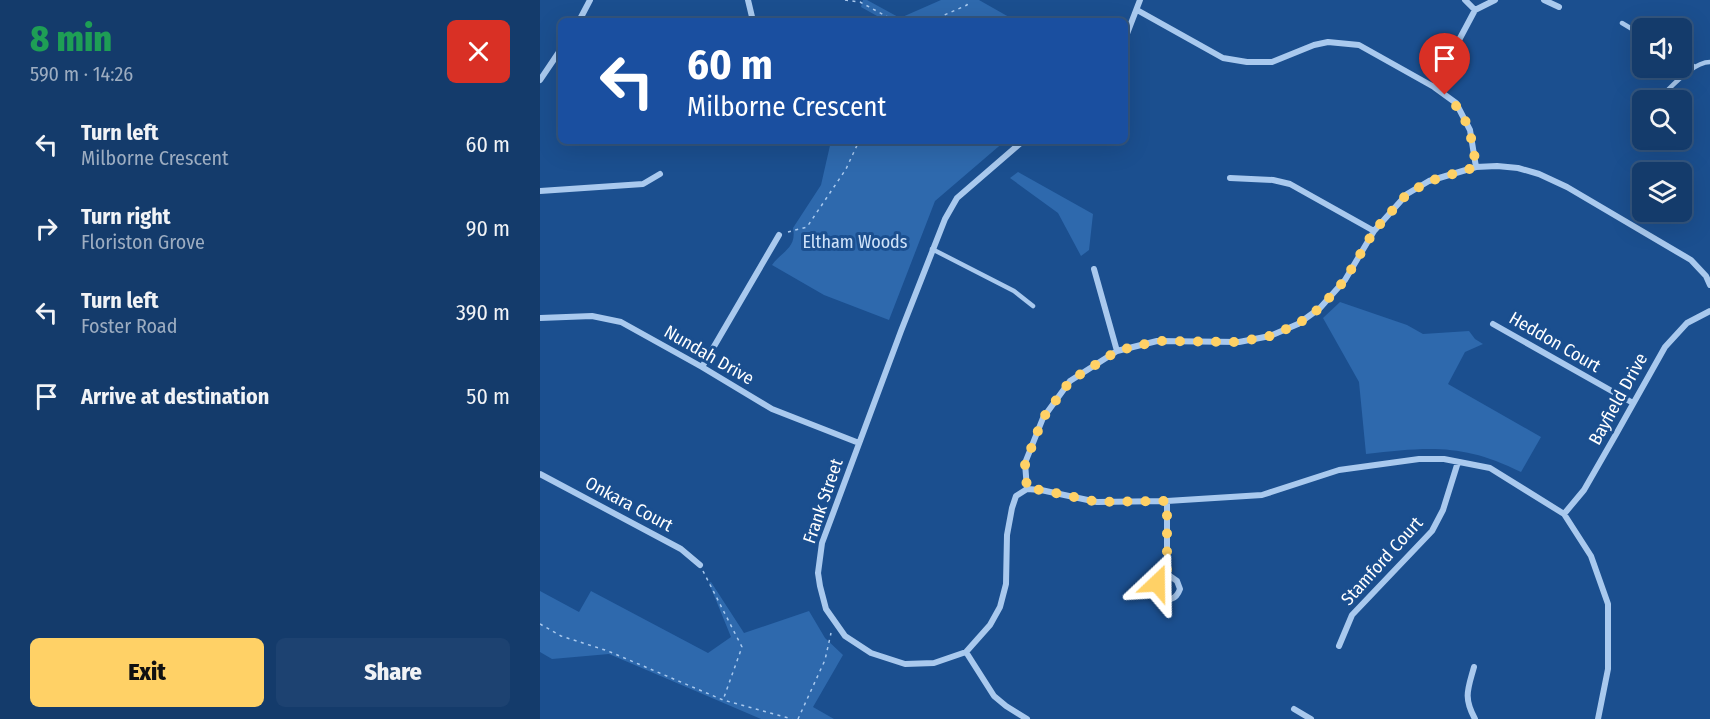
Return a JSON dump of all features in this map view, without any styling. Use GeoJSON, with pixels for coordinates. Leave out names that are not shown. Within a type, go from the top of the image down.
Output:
{"type":"FeatureCollection","features":[{"type":"Feature","properties":{"kind":"street"},"geometry":{"type":"LineString","coordinates":[[581,18],[590,0]]}},
{"type":"Feature","properties":{"kind":"street"},"geometry":{"type":"LineString","coordinates":[[748,0],[752,18]]}},
{"type":"Feature","properties":{"kind":"street"},"geometry":{"type":"LineString","coordinates":[[1128,32],[1140,0]]}},
{"type":"Feature","properties":{"kind":"street"},"geometry":{"type":"LineString","coordinates":[[1465,0],[1475,10]]}},
{"type":"Feature","properties":{"kind":"street"},"geometry":{"type":"LineString","coordinates":[[1434,87],[1475,10],[1495,0]]}},
{"type":"Feature","properties":{"kind":"street"},"geometry":{"type":"LineString","coordinates":[[1544,0],[1559,7]]}},
{"type":"Feature","properties":{"kind":"street"},"geometry":{"type":"LineString","coordinates":[[1137,10],[1223,58],[1246,62],[1272,62],[1314,45],[1328,42],[1359,45],[1434,87],[1456,103],[1470,130],[1476,167]]}},
{"type":"Feature","properties":{"kind":"street"},"geometry":{"type":"LineString","coordinates":[[540,80],[558,53]]}},
{"type":"Feature","properties":{"kind":"street","name":"Frank Street"},"geometry":{"type":"LineString","coordinates":[[1020,144],[957,198],[945,219],[822,543],[818,573],[820,586],[826,609],[844,636],[871,653],[905,664],[934,663],[966,652],[990,626],[1000,607],[1006,584],[1007,535],[1012,508],[1016,496],[1027,489]]}},
{"type":"Feature","properties":{"kind":"street"},"geometry":{"type":"LineString","coordinates":[[1598,719],[1608,669],[1608,604],[1591,556],[1564,514],[1490,468],[1444,459],[1419,459],[1339,470],[1262,495],[1167,501],[1097,502],[1027,489],[1025,464],[1043,418],[1070,381],[1117,351],[1157,341],[1239,342],[1270,336],[1298,324],[1320,308],[1345,280],[1374,231],[1407,194],[1430,181],[1476,167],[1518,168],[1539,174],[1567,187],[1691,260],[1706,276],[1710,285]]}},
{"type":"Feature","properties":{"kind":"street"},"geometry":{"type":"LineString","coordinates":[[540,191],[643,184],[660,174]]}},
{"type":"Feature","properties":{"kind":"street"},"geometry":{"type":"LineString","coordinates":[[1230,178],[1273,180],[1290,184],[1374,231]]}},
{"type":"Feature","properties":{"kind":"street"},"geometry":{"type":"LineString","coordinates":[[702,367],[779,235]]}},
{"type":"Feature","properties":{"kind":"street"},"geometry":{"type":"LineString","coordinates":[[1094,269],[1117,351]]}},
{"type":"Feature","properties":{"kind":"street","name":"Bayfield Drive"},"geometry":{"type":"LineString","coordinates":[[1564,514],[1584,490],[1665,347],[1687,323],[1710,311]]}},
{"type":"Feature","properties":{"kind":"street","name":"Nundah Drive"},"geometry":{"type":"LineString","coordinates":[[540,318],[592,316],[621,322],[702,367],[772,410],[859,444]]}},
{"type":"Feature","properties":{"kind":"street","name":"Heddon Court"},"geometry":{"type":"LineString","coordinates":[[1493,324],[1633,404]]}},
{"type":"Feature","properties":{"kind":"street","name":"Stamford Court"},"geometry":{"type":"LineString","coordinates":[[1339,646],[1352,615],[1432,531],[1443,510],[1458,462]]}},
{"type":"Feature","properties":{"kind":"street","name":"Onkara Court"},"geometry":{"type":"LineString","coordinates":[[540,474],[681,549],[700,565]]}},
{"type":"Feature","properties":{"kind":"street"},"geometry":{"type":"LineString","coordinates":[[1167,501],[1167,574],[1157,583],[1155,589],[1159,597],[1166,600],[1172,599],[1180,589],[1177,581],[1167,574]]}},
{"type":"Feature","properties":{"kind":"street"},"geometry":{"type":"LineString","coordinates":[[966,652],[994,696],[1027,719]]}},
{"type":"Feature","properties":{"kind":"street"},"geometry":{"type":"LineString","coordinates":[[1474,667],[1466,695],[1474,719]]}},
{"type":"Feature","properties":{"kind":"street"},"geometry":{"type":"LineString","coordinates":[[1294,709],[1311,719]]}},
{"type":"Feature","properties":{"kind":"lane"},"geometry":{"type":"LineString","coordinates":[[1622,23],[1632,29]]}},
{"type":"Feature","properties":{"kind":"lane"},"geometry":{"type":"LineString","coordinates":[[1669,90],[1695,67],[1706,62],[1710,63]]}},
{"type":"Feature","properties":{"kind":"lane"},"geometry":{"type":"LineString","coordinates":[[932,249],[1014,291],[1033,306]]}},
{"type":"Feature","properties":{"kind":"path"},"geometry":{"type":"LineString","coordinates":[[846,0],[860,2],[889,18]]}},
{"type":"Feature","properties":{"kind":"path"},"geometry":{"type":"LineString","coordinates":[[938,18],[967,5],[968,0]]}},
{"type":"Feature","properties":{"kind":"path"},"geometry":{"type":"LineString","coordinates":[[779,235],[807,227],[846,170],[858,144]]}},
{"type":"Feature","properties":{"kind":"path"},"geometry":{"type":"LineString","coordinates":[[700,565],[742,647],[723,700]]}},
{"type":"Feature","properties":{"kind":"path"},"geometry":{"type":"LineString","coordinates":[[798,719],[825,660],[834,621]]}},
{"type":"Feature","properties":{"kind":"path"},"geometry":{"type":"LineString","coordinates":[[540,624],[561,636],[608,651],[723,700],[792,719]]}},
{"type":"Feature","properties":{"kind":"green space"},"geometry":{"type":"Polygon","coordinates":[[[863,0],[867,0],[900,18],[881,18],[861,7],[863,0]]]}},
{"type":"Feature","properties":{"kind":"green space"},"geometry":{"type":"Polygon","coordinates":[[[941,0],[979,0],[1011,18],[900,18],[941,0]]]}},
{"type":"Feature","properties":{"kind":"green space","name":"Eltham Woods"},"geometry":{"type":"Polygon","coordinates":[[[830,144],[1002,144],[935,201],[889,320],[824,295],[772,265],[791,245],[794,235],[793,228],[821,185],[830,144]]]}},
{"type":"Feature","properties":{"kind":"green space"},"geometry":{"type":"Polygon","coordinates":[[[1018,172],[1093,214],[1089,250],[1081,256],[1058,213],[1010,178],[1018,172]]]}},
{"type":"Feature","properties":{"kind":"green space"},"geometry":{"type":"Polygon","coordinates":[[[1340,302],[1407,325],[1423,334],[1469,331],[1483,344],[1465,352],[1448,384],[1541,437],[1521,472],[1481,456],[1463,452],[1427,449],[1366,454],[1359,382],[1323,318],[1340,302]]]}},
{"type":"Feature","properties":{"kind":"green space"},"geometry":{"type":"Polygon","coordinates":[[[711,582],[744,633],[809,611],[825,638],[843,655],[813,707],[834,719],[761,719],[609,654],[552,659],[540,652],[540,591],[579,612],[591,591],[708,653],[731,637],[709,583],[711,582]]]}},
{"type":"Feature","properties":{"kind":"route"},"geometry":{"type":"LineString","coordinates":[[1157,583],[1167,574],[1167,501],[1097,502],[1027,489],[1025,464],[1043,418],[1070,381],[1117,351],[1157,341],[1239,342],[1270,336],[1298,324],[1320,308],[1345,280],[1374,231],[1407,194],[1430,181],[1476,167],[1470,130],[1456,103],[1445,95]]}}]}
